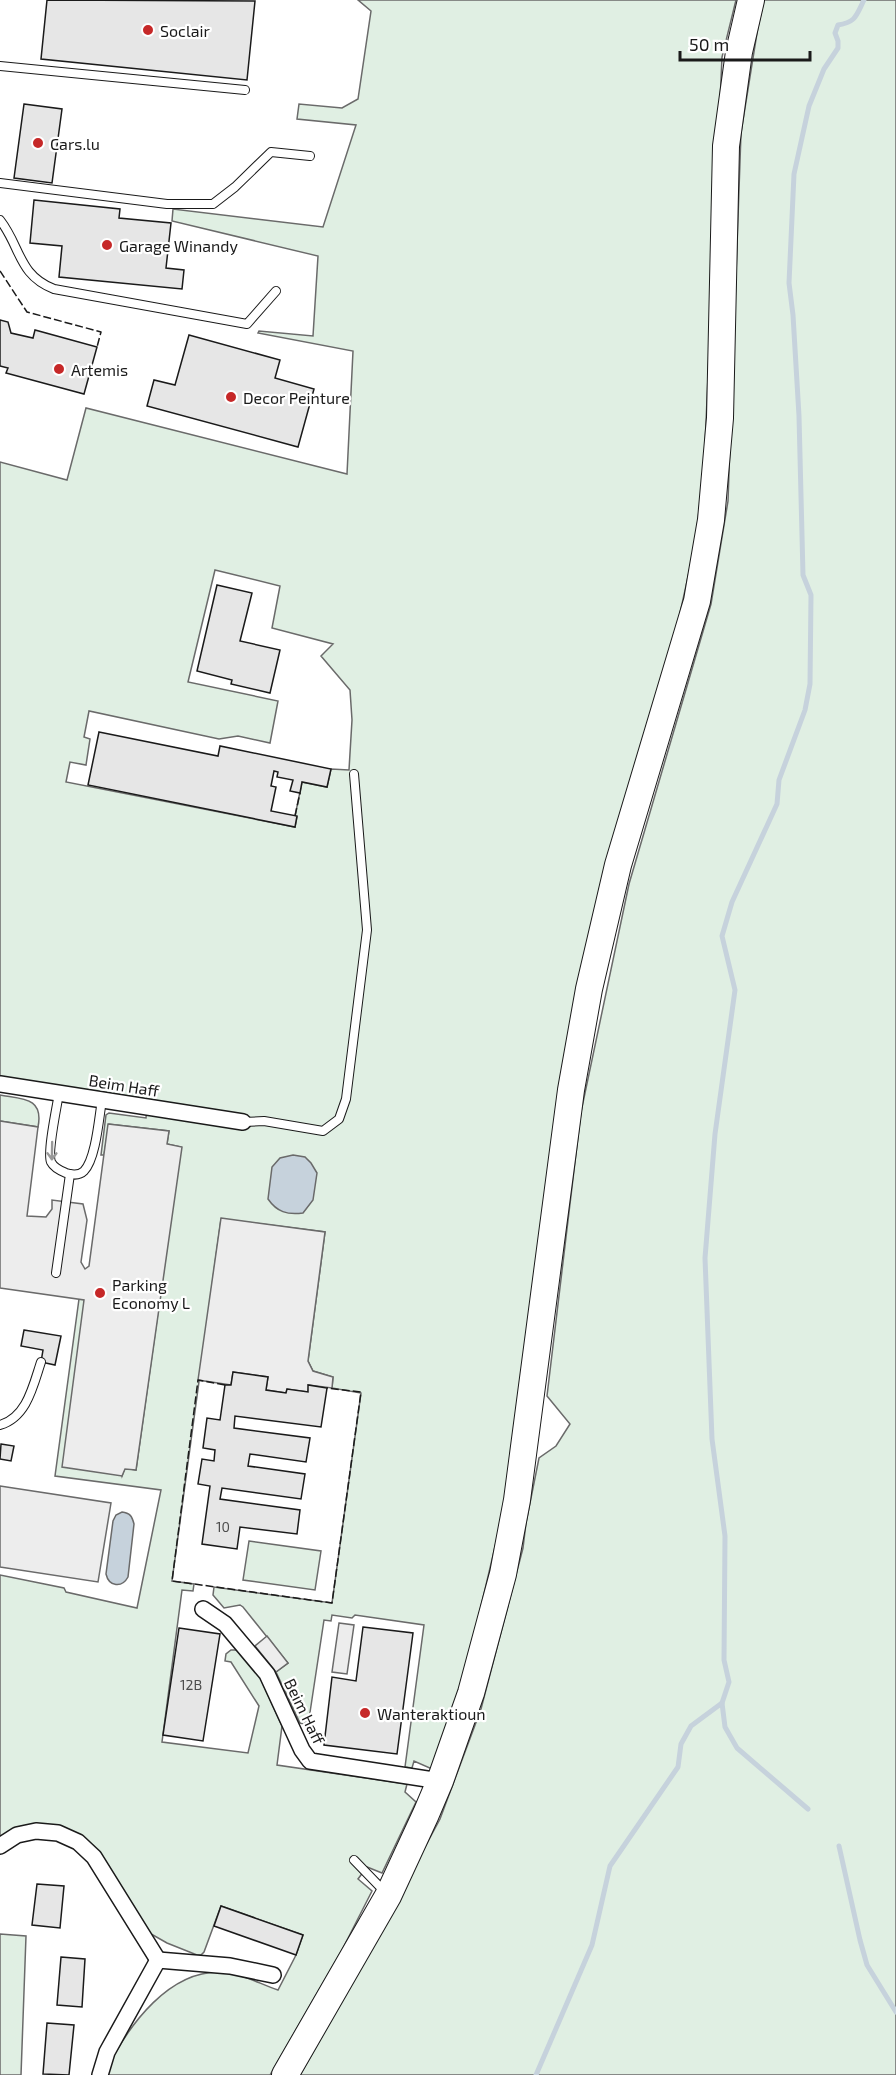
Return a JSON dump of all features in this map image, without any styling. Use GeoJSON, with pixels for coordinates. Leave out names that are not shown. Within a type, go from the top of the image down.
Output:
{"type":"FeatureCollection","features":[{"type":"Feature","properties":{"kind":"main road"},"geometry":{"type":"LineString","coordinates":[[285,2075],[388,1896],[440,1781],[471,1692],[503,1574],[515,1511],[571,1090],[589,989],[618,865],[697,601],[711,520],[720,418],[726,146],[739,52],[751,0]]}},
{"type":"Feature","properties":{"kind":"street","name":"Beim Haff"},"geometry":{"type":"LineString","coordinates":[[0,1084],[243,1122]]}},
{"type":"Feature","properties":{"kind":"street","name":"Beim Haff"},"geometry":{"type":"LineString","coordinates":[[203,1609],[225,1624],[267,1674],[302,1750],[310,1761],[440,1781]]}},
{"type":"Feature","properties":{"kind":"street"},"geometry":{"type":"LineString","coordinates":[[0,1846],[17,1835],[36,1831],[58,1833],[78,1842],[94,1857],[158,1960]]}},
{"type":"Feature","properties":{"kind":"street"},"geometry":{"type":"LineString","coordinates":[[158,1960],[230,1966],[273,1975]]}},
{"type":"Feature","properties":{"kind":"street"},"geometry":{"type":"LineString","coordinates":[[100,2075],[107,2052],[158,1960]]}},
{"type":"Feature","properties":{"kind":"lane"},"geometry":{"type":"LineString","coordinates":[[0,66],[245,90]]}},
{"type":"Feature","properties":{"kind":"lane"},"geometry":{"type":"LineString","coordinates":[[0,183],[167,204],[213,204],[235,187],[271,152],[310,156]]}},
{"type":"Feature","properties":{"kind":"lane"},"geometry":{"type":"LineString","coordinates":[[0,220],[30,274],[40,284],[54,289],[246,324],[276,291]]}},
{"type":"Feature","properties":{"kind":"lane"},"geometry":{"type":"LineString","coordinates":[[243,1122],[264,1121],[322,1131],[339,1119],[346,1099],[367,930],[354,774]]}},
{"type":"Feature","properties":{"kind":"lane"},"geometry":{"type":"LineString","coordinates":[[59,1093],[50,1153],[52,1163],[59,1170],[70,1174],[78,1175],[84,1171],[90,1161],[102,1100]]}},
{"type":"Feature","properties":{"kind":"lane"},"geometry":{"type":"LineString","coordinates":[[56,1273],[70,1174]]}},
{"type":"Feature","properties":{"kind":"lane"},"geometry":{"type":"LineString","coordinates":[[0,1425],[11,1422],[28,1400],[40,1362]]}},
{"type":"Feature","properties":{"kind":"lane"},"geometry":{"type":"LineString","coordinates":[[354,1860],[388,1896]]}},
{"type":"Feature","properties":{"kind":"green space"},"geometry":{"type":"Polygon","coordinates":[[[358,0],[736,0],[722,57],[704,468],[695,545],[671,654],[599,890],[506,1500],[462,1687],[432,1769],[414,1761],[412,1768],[405,1767],[424,1625],[355,1615],[352,1618],[332,1615],[331,1621],[324,1620],[309,1719],[304,1724],[300,1723],[276,1672],[288,1663],[243,1607],[240,1605],[224,1608],[213,1595],[214,1587],[332,1603],[361,1393],[332,1388],[333,1377],[313,1371],[308,1361],[325,1232],[221,1219],[172,1581],[194,1584],[193,1591],[182,1590],[162,1742],[248,1753],[259,1706],[231,1662],[225,1661],[226,1654],[231,1650],[238,1650],[259,1675],[282,1726],[277,1765],[407,1784],[405,1792],[416,1802],[382,1873],[367,1867],[358,1879],[372,1891],[342,1950],[270,2075],[104,2075],[138,2019],[170,1988],[189,1978],[209,1973],[231,1973],[278,1990],[296,1955],[303,1935],[221,1906],[204,1952],[197,1955],[167,1943],[137,1926],[78,1842],[17,1835],[0,1837],[0,1575],[64,1588],[66,1592],[137,1608],[161,1490],[55,1476],[79,1299],[84,1299],[122,1476],[125,1468],[136,1470],[181,1147],[167,1144],[169,1131],[109,1124],[104,1155],[101,1155],[106,1115],[109,1113],[146,1118],[147,1107],[0,1084],[0,462],[67,480],[86,408],[347,474],[353,351],[258,333],[259,331],[313,336],[318,256],[172,221],[173,209],[323,227],[356,125],[297,119],[299,104],[342,108],[358,99],[371,11],[358,0]],[[215,570],[188,682],[278,701],[270,743],[238,736],[219,739],[89,711],[84,737],[90,739],[86,765],[70,762],[66,782],[295,827],[302,782],[327,787],[331,769],[349,770],[352,720],[350,690],[321,656],[333,644],[272,628],[280,586],[215,570]]]}},
{"type":"Feature","properties":{"kind":"green space"},"geometry":{"type":"Polygon","coordinates":[[[764,0],[896,0],[896,2075],[300,2075],[440,1819],[481,1709],[523,1548],[539,1458],[556,1446],[570,1424],[547,1396],[581,1112],[629,884],[711,604],[728,501],[741,133],[764,0]]]}},
{"type":"Feature","properties":{"kind":"green space"},"geometry":{"type":"Polygon","coordinates":[[[0,1095],[30,1101],[38,1110],[38,1127],[0,1121],[0,1095]]]}},
{"type":"Feature","properties":{"kind":"green space"},"geometry":{"type":"Polygon","coordinates":[[[249,1541],[321,1551],[315,1590],[243,1580],[249,1541]]]}},
{"type":"Feature","properties":{"kind":"green space"},"geometry":{"type":"Polygon","coordinates":[[[0,1934],[26,1936],[21,2075],[0,2075],[0,1934]]]}},
{"type":"Feature","properties":{"kind":"shaded area","name":"Parking Economy L"},"geometry":{"type":"Polygon","coordinates":[[[0,1121],[38,1127],[27,1216],[46,1217],[52,1209],[52,1200],[83,1204],[87,1220],[81,1262],[85,1269],[89,1266],[108,1124],[169,1131],[167,1144],[182,1147],[136,1470],[125,1469],[122,1476],[62,1467],[84,1300],[0,1288],[0,1121]]]}},
{"type":"Feature","properties":{"kind":"shaded area"},"geometry":{"type":"Polygon","coordinates":[[[293,1155],[305,1157],[317,1173],[313,1200],[303,1213],[283,1212],[268,1199],[272,1167],[280,1158],[293,1155]]]}},
{"type":"Feature","properties":{"kind":"shaded area"},"geometry":{"type":"Polygon","coordinates":[[[221,1218],[325,1232],[308,1361],[313,1371],[333,1377],[332,1388],[309,1385],[308,1392],[287,1389],[286,1393],[266,1390],[268,1377],[233,1372],[231,1385],[198,1380],[221,1218]]]}},
{"type":"Feature","properties":{"kind":"shaded area"},"geometry":{"type":"Polygon","coordinates":[[[0,1486],[111,1503],[98,1582],[0,1567],[0,1486]]]}},
{"type":"Feature","properties":{"kind":"shaded area"},"geometry":{"type":"Polygon","coordinates":[[[122,1512],[130,1515],[134,1524],[128,1577],[122,1583],[113,1584],[106,1574],[113,1521],[116,1515],[122,1512]]]}},
{"type":"Feature","properties":{"kind":"shaded area"},"geometry":{"type":"Polygon","coordinates":[[[339,1623],[354,1625],[347,1674],[332,1672],[339,1623]]]}},
{"type":"Feature","properties":{"kind":"shaded area"},"geometry":{"type":"Polygon","coordinates":[[[267,1636],[288,1663],[276,1672],[255,1646],[267,1636]]]}},
{"type":"Feature","properties":{"kind":"building","name":"Soclair"},"geometry":{"type":"Polygon","coordinates":[[[47,0],[255,1],[247,80],[41,59],[47,0]]]}},
{"type":"Feature","properties":{"kind":"building","name":"Cars.lu"},"geometry":{"type":"Polygon","coordinates":[[[24,104],[62,109],[52,183],[14,178],[24,104]]]}},
{"type":"Feature","properties":{"kind":"building","name":"Garage Winandy"},"geometry":{"type":"Polygon","coordinates":[[[34,200],[120,209],[119,218],[171,223],[166,268],[184,270],[182,289],[59,277],[62,246],[30,243],[34,200]]]}},
{"type":"Feature","properties":{"kind":"building"},"geometry":{"type":"Polygon","coordinates":[[[0,320],[8,322],[11,333],[33,338],[35,330],[97,347],[84,394],[6,373],[8,368],[0,366],[0,320]]]}},
{"type":"Feature","properties":{"kind":"building","name":"Decor Peinture"},"geometry":{"type":"Polygon","coordinates":[[[189,335],[280,360],[275,378],[314,389],[298,447],[147,406],[154,380],[175,385],[189,335]]]}},
{"type":"Feature","properties":{"kind":"building"},"geometry":{"type":"Polygon","coordinates":[[[217,585],[252,593],[240,641],[280,650],[270,693],[231,684],[232,680],[197,671],[217,585]]]}},
{"type":"Feature","properties":{"kind":"building"},"geometry":{"type":"Polygon","coordinates":[[[99,732],[218,756],[220,746],[331,769],[327,787],[302,782],[300,793],[290,791],[293,780],[277,777],[278,772],[274,771],[271,786],[276,787],[271,811],[297,816],[295,827],[88,785],[99,732]]]}},
{"type":"Feature","properties":{"kind":"building"},"geometry":{"type":"Polygon","coordinates":[[[24,1330],[61,1336],[55,1365],[41,1362],[43,1350],[21,1346],[24,1330]]]}},
{"type":"Feature","properties":{"kind":"building"},"geometry":{"type":"Polygon","coordinates":[[[233,1372],[268,1377],[266,1390],[286,1393],[287,1389],[308,1392],[308,1385],[327,1388],[321,1427],[235,1416],[234,1428],[310,1438],[306,1462],[250,1454],[248,1466],[305,1474],[301,1499],[222,1488],[220,1499],[300,1510],[297,1534],[240,1527],[237,1549],[202,1544],[210,1486],[198,1484],[202,1459],[214,1461],[215,1450],[203,1448],[207,1418],[220,1420],[225,1385],[231,1385],[233,1372]]]}},
{"type":"Feature","properties":{"kind":"building"},"geometry":{"type":"Polygon","coordinates":[[[1,1444],[14,1446],[11,1461],[0,1459],[1,1444]]]}},
{"type":"Feature","properties":{"kind":"building","name":"Wanteraktioun"},"geometry":{"type":"Polygon","coordinates":[[[363,1627],[413,1633],[397,1754],[324,1745],[332,1677],[356,1681],[363,1627]]]}},
{"type":"Feature","properties":{"kind":"building"},"geometry":{"type":"Polygon","coordinates":[[[179,1628],[220,1634],[203,1741],[163,1735],[179,1628]]]}},
{"type":"Feature","properties":{"kind":"building"},"geometry":{"type":"Polygon","coordinates":[[[37,1884],[64,1886],[60,1928],[32,1925],[37,1884]]]}},
{"type":"Feature","properties":{"kind":"building"},"geometry":{"type":"Polygon","coordinates":[[[221,1906],[303,1935],[296,1955],[214,1926],[221,1906]]]}},
{"type":"Feature","properties":{"kind":"building"},"geometry":{"type":"Polygon","coordinates":[[[61,1957],[85,1959],[82,2007],[57,2005],[61,1957]]]}},
{"type":"Feature","properties":{"kind":"building"},"geometry":{"type":"Polygon","coordinates":[[[47,2023],[74,2025],[69,2075],[43,2074],[47,2023]]]}},
{"type":"Feature","properties":{"kind":"waterway"},"geometry":{"type":"LineString","coordinates":[[808,1809],[737,1748],[725,1727],[722,1703],[729,1682],[724,1660],[725,1536],[712,1439],[705,1258],[715,1134],[735,990],[722,936],[732,902],[777,804],[779,780],[805,710],[810,684],[811,595],[803,575],[799,416],[789,283],[794,174],[809,106],[824,69],[838,48],[835,33],[838,25],[849,22],[855,17],[864,0]]}},
{"type":"Feature","properties":{"kind":"waterway"},"geometry":{"type":"LineString","coordinates":[[536,2075],[592,1945],[610,1866],[678,1767],[681,1744],[691,1726],[722,1703]]}},
{"type":"Feature","properties":{"kind":"waterway"},"geometry":{"type":"LineString","coordinates":[[839,1846],[867,1965],[896,2012]]}},
{"type":"Feature","properties":{"kind":"fence"},"geometry":{"type":"LineString","coordinates":[[0,271],[27,312],[101,332],[97,347]]}},
{"type":"Feature","properties":{"kind":"fence"},"geometry":{"type":"LineString","coordinates":[[295,816],[300,793]]}},
{"type":"Feature","properties":{"kind":"fence"},"geometry":{"type":"LineString","coordinates":[[225,1385],[198,1380],[172,1581],[332,1603],[361,1392],[327,1388]]}},
{"type":"Feature","properties":{"kind":"place","name":"Soclair"},"geometry":{"type":"Point","coordinates":[148,30]}},
{"type":"Feature","properties":{"kind":"place","name":"Cars.lu"},"geometry":{"type":"Point","coordinates":[38,143]}},
{"type":"Feature","properties":{"kind":"place","name":"Garage Winandy"},"geometry":{"type":"Point","coordinates":[107,245]}},
{"type":"Feature","properties":{"kind":"place","name":"Artemis"},"geometry":{"type":"Point","coordinates":[59,369]}},
{"type":"Feature","properties":{"kind":"place","name":"Decor Peinture"},"geometry":{"type":"Point","coordinates":[231,397]}},
{"type":"Feature","properties":{"kind":"place","name":"Parking Economy L"},"geometry":{"type":"Point","coordinates":[100,1293]}},
{"type":"Feature","properties":{"kind":"place","name":"Wanteraktioun"},"geometry":{"type":"Point","coordinates":[365,1713]}}]}
